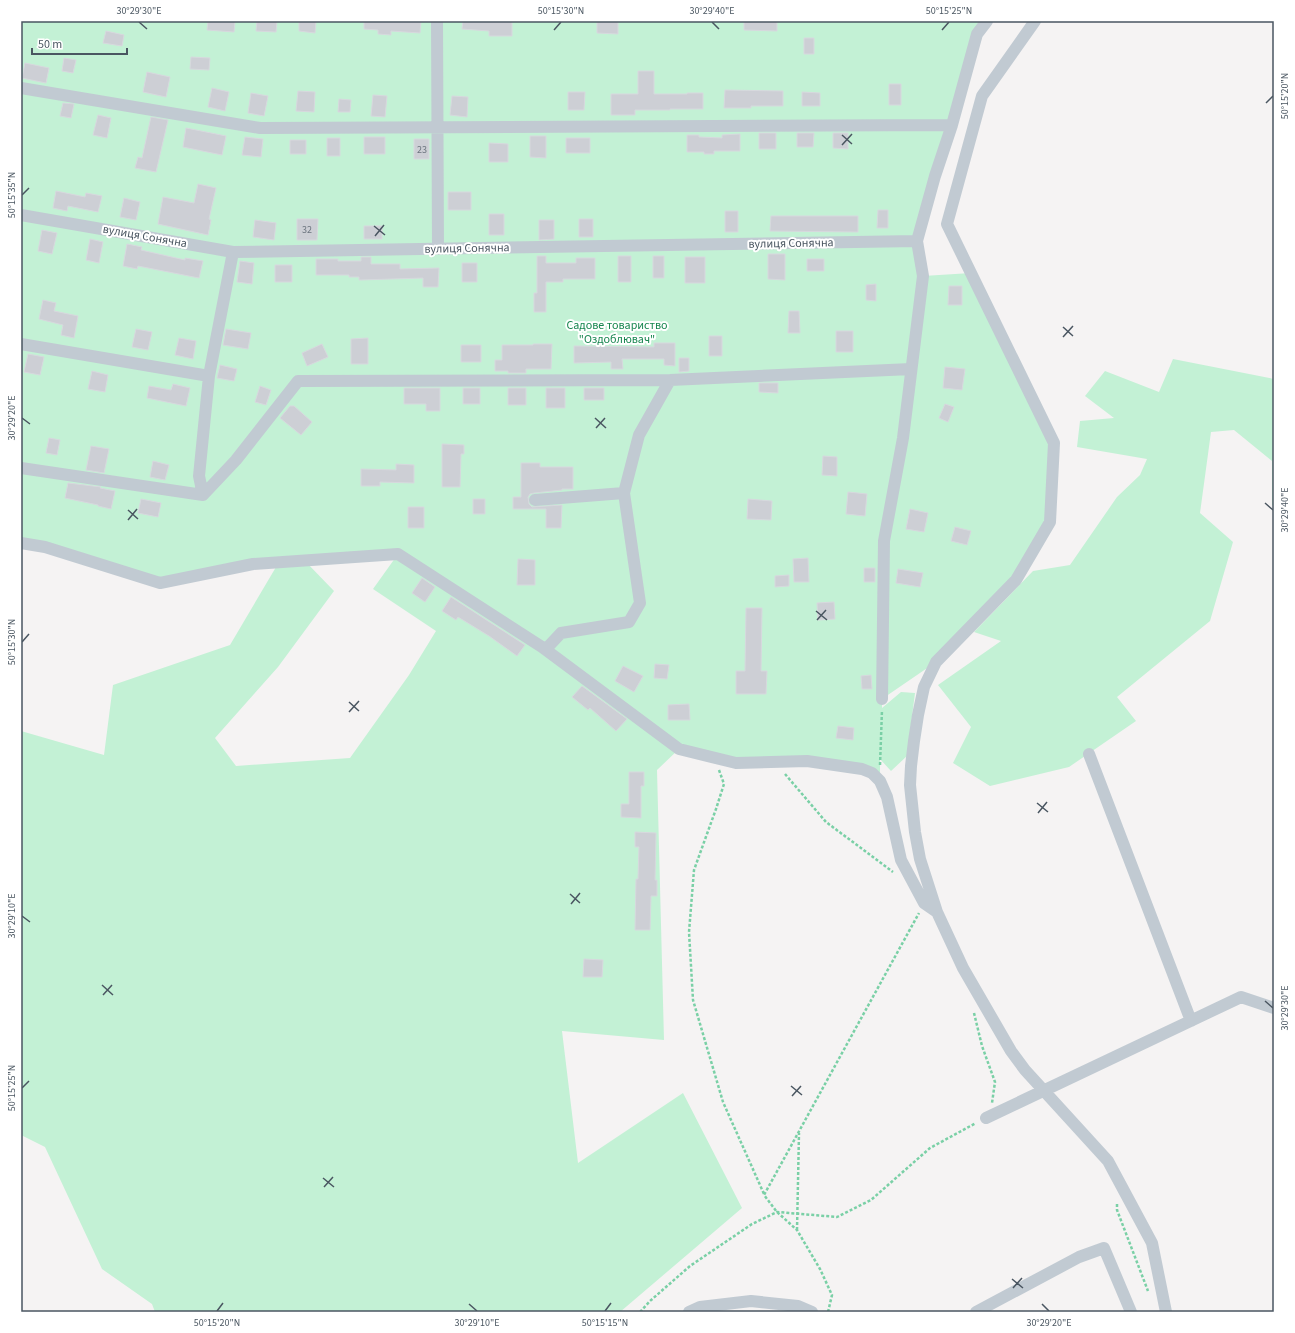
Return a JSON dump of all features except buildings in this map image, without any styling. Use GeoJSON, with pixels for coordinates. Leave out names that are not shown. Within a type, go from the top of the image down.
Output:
{"type":"FeatureCollection","features":[{"type":"Feature","properties":{"kind":"street"},"geometry":{"type":"LineString","coordinates":[[437,21],[438,248]]}},
{"type":"Feature","properties":{"kind":"street"},"geometry":{"type":"LineString","coordinates":[[882,698],[884,541],[903,438],[923,276],[917,241],[935,176],[952,125],[977,34],[987,21]]}},
{"type":"Feature","properties":{"kind":"street"},"geometry":{"type":"LineString","coordinates":[[1035,21],[982,96],[946,224],[1054,443],[1050,522],[1016,580],[936,662],[924,687],[918,715],[910,785],[915,832],[920,859],[937,912],[963,968],[1011,1051],[1025,1070],[1045,1090],[1108,1161],[1152,1243],[1166,1312]]}},
{"type":"Feature","properties":{"kind":"street"},"geometry":{"type":"LineString","coordinates":[[21,88],[260,128],[952,125]]}},
{"type":"Feature","properties":{"kind":"street","name":"вулиця Сонячна"},"geometry":{"type":"LineString","coordinates":[[21,215],[233,252],[917,241]]}},
{"type":"Feature","properties":{"kind":"street"},"geometry":{"type":"LineString","coordinates":[[203,495],[199,476],[209,376],[233,252]]}},
{"type":"Feature","properties":{"kind":"street"},"geometry":{"type":"LineString","coordinates":[[21,344],[209,376]]}},
{"type":"Feature","properties":{"kind":"street"},"geometry":{"type":"LineString","coordinates":[[203,495],[236,460],[298,382],[670,380],[911,369]]}},
{"type":"Feature","properties":{"kind":"street"},"geometry":{"type":"LineString","coordinates":[[546,649],[561,633],[629,622],[640,603],[624,493],[638,435],[670,380]]}},
{"type":"Feature","properties":{"kind":"street"},"geometry":{"type":"LineString","coordinates":[[21,468],[203,495]]}},
{"type":"Feature","properties":{"kind":"street"},"geometry":{"type":"LineString","coordinates":[[535,500],[624,493]]}},
{"type":"Feature","properties":{"kind":"street"},"geometry":{"type":"LineString","coordinates":[[21,543],[44,547],[160,583],[253,564],[398,554],[546,649],[679,749],[736,763],[807,761],[862,769],[872,773],[880,781],[887,797],[901,860],[924,903],[937,912]]}},
{"type":"Feature","properties":{"kind":"street"},"geometry":{"type":"LineString","coordinates":[[1089,754],[1191,1020]]}},
{"type":"Feature","properties":{"kind":"street"},"geometry":{"type":"LineString","coordinates":[[986,1118],[1241,997],[1274,1008]]}},
{"type":"Feature","properties":{"kind":"street"},"geometry":{"type":"LineString","coordinates":[[976,1312],[1079,1257],[1104,1248],[1131,1312]]}},
{"type":"Feature","properties":{"kind":"street"},"geometry":{"type":"LineString","coordinates":[[689,1312],[700,1308],[751,1301],[798,1306],[812,1312]]}},
{"type":"Feature","properties":{"kind":"path"},"geometry":{"type":"LineString","coordinates":[[880,781],[882,698]]}},
{"type":"Feature","properties":{"kind":"path"},"geometry":{"type":"LineString","coordinates":[[702,754],[719,770],[724,784],[694,870],[689,932],[693,1000],[723,1102],[764,1195],[777,1212],[797,1230],[820,1268],[832,1295],[828,1312]]}},
{"type":"Feature","properties":{"kind":"path"},"geometry":{"type":"LineString","coordinates":[[775,762],[826,822],[897,875]]}},
{"type":"Feature","properties":{"kind":"path"},"geometry":{"type":"LineString","coordinates":[[764,1195],[924,903]]}},
{"type":"Feature","properties":{"kind":"path"},"geometry":{"type":"LineString","coordinates":[[640,1312],[662,1290],[690,1266],[752,1224],[777,1212],[836,1217],[871,1200],[930,1148],[986,1118],[991,1108],[995,1082],[982,1046],[973,1007]]}},
{"type":"Feature","properties":{"kind":"path"},"geometry":{"type":"LineString","coordinates":[[797,1230],[799,1132]]}},
{"type":"Feature","properties":{"kind":"path"},"geometry":{"type":"LineString","coordinates":[[1117,1203],[1117,1210],[1151,1297]]}},
{"type":"Feature","properties":{"kind":"green space","name":"Садове товариство \"Оздоблювач\""},"geometry":{"type":"Polygon","coordinates":[[[21,21],[987,21],[917,241],[923,276],[971,273],[1054,443],[1050,522],[1016,580],[936,662],[882,699],[882,708],[901,692],[915,693],[907,756],[891,771],[880,759],[880,781],[862,769],[736,763],[679,749],[657,770],[664,1040],[562,1031],[578,1163],[683,1093],[742,1208],[620,1312],[155,1312],[152,1304],[102,1269],[45,1147],[21,1135],[21,731],[104,755],[113,685],[230,645],[279,562],[160,583],[21,543],[21,21]],[[398,554],[305,561],[334,591],[278,667],[215,738],[236,766],[350,758],[409,675],[436,631],[373,589],[398,554]]]}},
{"type":"Feature","properties":{"kind":"green space"},"geometry":{"type":"Polygon","coordinates":[[[1173,359],[1274,379],[1274,506],[1272,505],[1272,461],[1234,430],[1211,432],[1200,513],[1233,542],[1210,621],[1117,697],[1136,721],[1069,767],[990,786],[953,763],[971,727],[938,685],[1001,641],[974,632],[1033,571],[1070,565],[1117,497],[1140,475],[1147,459],[1077,447],[1080,421],[1114,418],[1085,396],[1105,371],[1159,392],[1173,359]]]}}]}
